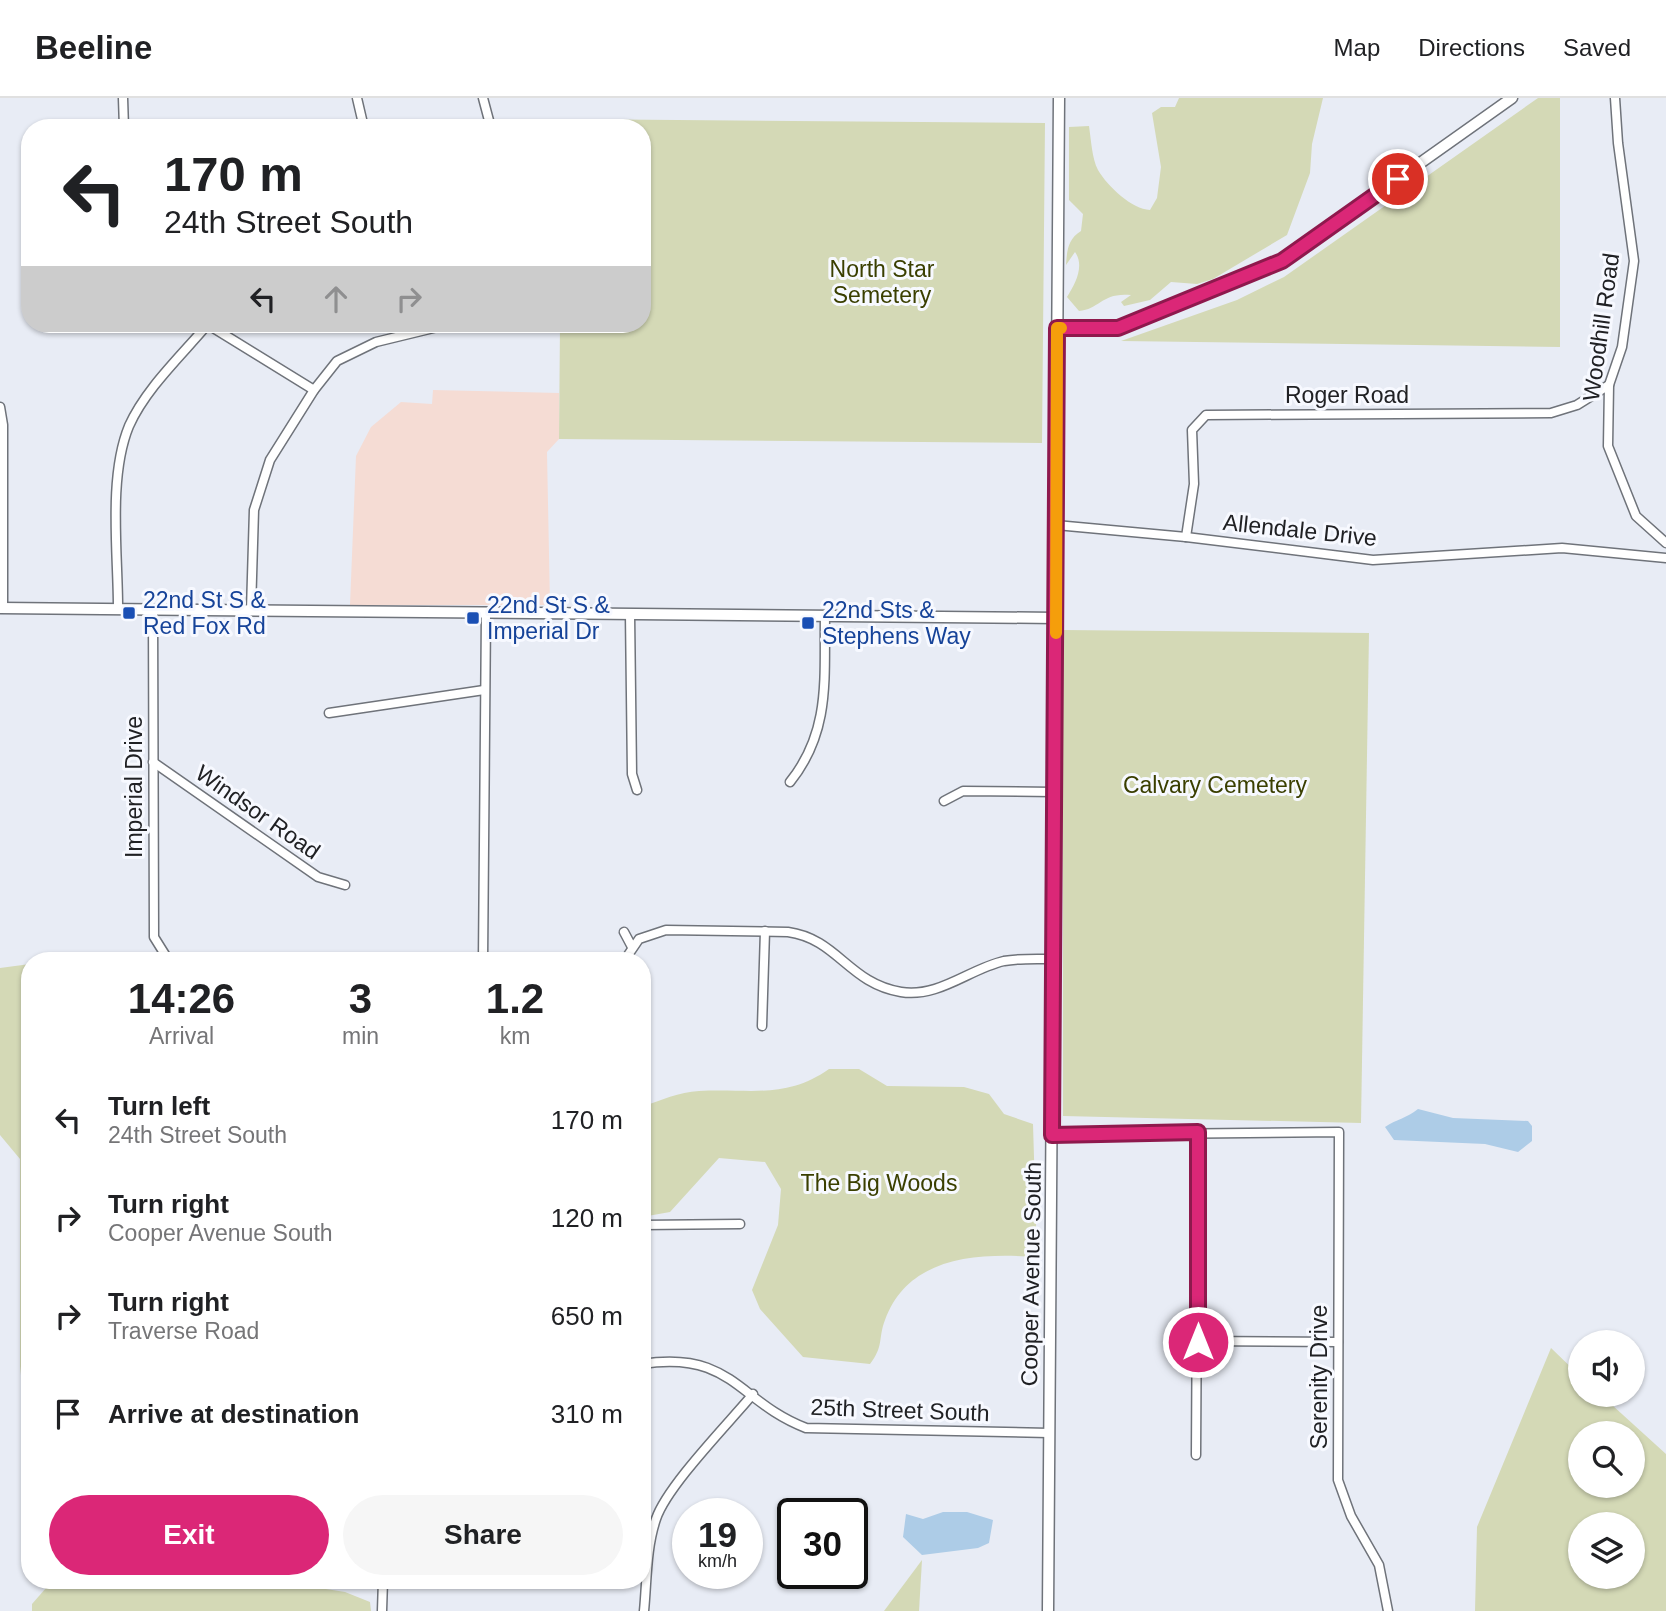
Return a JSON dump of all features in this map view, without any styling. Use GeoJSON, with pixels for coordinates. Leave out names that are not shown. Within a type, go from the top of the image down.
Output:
{"type":"FeatureCollection","features":[{"type":"Feature","properties":{"kind":"street"},"geometry":{"type":"LineString","coordinates":[[123,98],[124,119]]}},
{"type":"Feature","properties":{"kind":"street"},"geometry":{"type":"LineString","coordinates":[[358,98],[363,119]]}},
{"type":"Feature","properties":{"kind":"street"},"geometry":{"type":"LineString","coordinates":[[483,98],[489,119]]}},
{"type":"Feature","properties":{"kind":"street","name":"Cooper Avenue South"},"geometry":{"type":"LineString","coordinates":[[1048,1611],[1059,98]]}},
{"type":"Feature","properties":{"kind":"street"},"geometry":{"type":"LineString","coordinates":[[1057,328],[1118,328],[1282,261],[1512,98]]}},
{"type":"Feature","properties":{"kind":"street","name":"Woodhill Road"},"geometry":{"type":"LineString","coordinates":[[1615,98],[1618,143],[1634,261],[1622,347],[1609,385],[1608,446],[1613,466],[1636,516],[1666,543]]}},
{"type":"Feature","properties":{"kind":"street"},"geometry":{"type":"LineString","coordinates":[[118,607],[118,465],[130,426],[146,399],[200,333]]}},
{"type":"Feature","properties":{"kind":"street"},"geometry":{"type":"LineString","coordinates":[[222,333],[314,390]]}},
{"type":"Feature","properties":{"kind":"street"},"geometry":{"type":"LineString","coordinates":[[251,610],[254,510],[270,460],[314,390],[337,361],[376,342],[413,333]]}},
{"type":"Feature","properties":{"kind":"street","name":"Roger Road"},"geometry":{"type":"LineString","coordinates":[[1186,537],[1194,484],[1192,430],[1206,415],[1550,413],[1577,405],[1609,385]]}},
{"type":"Feature","properties":{"kind":"street"},"geometry":{"type":"LineString","coordinates":[[0,407],[3,425],[2,608],[118,607],[153,610],[1056,618]]}},
{"type":"Feature","properties":{"kind":"street","name":"Allendale Drive"},"geometry":{"type":"LineString","coordinates":[[1056,525],[1186,537],[1373,560],[1562,548],[1666,558]]}},
{"type":"Feature","properties":{"kind":"street","name":"Imperial Drive"},"geometry":{"type":"LineString","coordinates":[[153,610],[154,937],[163,952]]}},
{"type":"Feature","properties":{"kind":"street"},"geometry":{"type":"LineString","coordinates":[[483,952],[486,613]]}},
{"type":"Feature","properties":{"kind":"street"},"geometry":{"type":"LineString","coordinates":[[630,614],[632,774],[637,790]]}},
{"type":"Feature","properties":{"kind":"street"},"geometry":{"type":"LineString","coordinates":[[790,782],[808,760],[824,706],[825,616]]}},
{"type":"Feature","properties":{"kind":"street"},"geometry":{"type":"LineString","coordinates":[[329,713],[484,690]]}},
{"type":"Feature","properties":{"kind":"street","name":"Windsor Road"},"geometry":{"type":"LineString","coordinates":[[153,762],[318,877],[345,885]]}},
{"type":"Feature","properties":{"kind":"street"},"geometry":{"type":"LineString","coordinates":[[944,801],[963,792],[1054,792]]}},
{"type":"Feature","properties":{"kind":"street"},"geometry":{"type":"LineString","coordinates":[[629,952],[650,933],[666,930],[765,931],[804,935],[827,947],[849,969],[869,982],[902,992],[939,988],[1005,961],[1053,959]]}},
{"type":"Feature","properties":{"kind":"street"},"geometry":{"type":"LineString","coordinates":[[762,1026],[765,931]]}},
{"type":"Feature","properties":{"kind":"street"},"geometry":{"type":"LineString","coordinates":[[624,932],[632,947]]}},
{"type":"Feature","properties":{"kind":"street"},"geometry":{"type":"LineString","coordinates":[[1052,1135],[1198,1132],[1196,1455]]}},
{"type":"Feature","properties":{"kind":"street","name":"Serenity Drive"},"geometry":{"type":"LineString","coordinates":[[1198,1132],[1339,1132],[1338,1480],[1350,1516],[1379,1565],[1388,1611]]}},
{"type":"Feature","properties":{"kind":"street"},"geometry":{"type":"LineString","coordinates":[[651,1225],[740,1224]]}},
{"type":"Feature","properties":{"kind":"street"},"geometry":{"type":"LineString","coordinates":[[1198,1342],[1338,1342]]}},
{"type":"Feature","properties":{"kind":"street","name":"25th Street South"},"geometry":{"type":"LineString","coordinates":[[651,1363],[684,1361],[709,1367],[740,1383],[785,1420],[806,1428],[827,1431],[1048,1433]]}},
{"type":"Feature","properties":{"kind":"street"},"geometry":{"type":"LineString","coordinates":[[651,1538],[657,1516],[668,1496],[753,1394]]}},
{"type":"Feature","properties":{"kind":"street"},"geometry":{"type":"LineString","coordinates":[[382,1611],[383,1589]]}},
{"type":"Feature","properties":{"kind":"street"},"geometry":{"type":"LineString","coordinates":[[644,1611],[646,1589]]}},
{"type":"Feature","properties":{"kind":"shaded area"},"geometry":{"type":"Polygon","coordinates":[[[433,390],[559,393],[559,439],[547,452],[550,605],[350,605],[356,456],[371,427],[401,402],[432,404],[433,390]]]}},
{"type":"Feature","properties":{"kind":"green space"},"geometry":{"type":"Polygon","coordinates":[[[1179,98],[1323,98],[1312,144],[1310,173],[1287,235],[1213,279],[1197,284],[1171,282],[1150,300],[1124,306],[1121,302],[1131,295],[1114,296],[1079,311],[1067,297],[1079,269],[1075,252],[1066,265],[1068,250],[1073,238],[1081,231],[1083,214],[1069,200],[1069,127],[1089,126],[1094,160],[1102,177],[1128,201],[1150,210],[1157,198],[1161,167],[1152,113],[1161,107],[1175,107],[1179,98]]]}},
{"type":"Feature","properties":{"kind":"green space"},"geometry":{"type":"Polygon","coordinates":[[[1538,98],[1560,98],[1560,347],[1121,341],[1237,300],[1284,277],[1538,98]]]}},
{"type":"Feature","properties":{"kind":"green space","name":"North Star Semetery"},"geometry":{"type":"Polygon","coordinates":[[[651,120],[1045,123],[1042,443],[559,439],[560,333],[651,333],[651,120]]]}},
{"type":"Feature","properties":{"kind":"green space","name":"Calvary Cemetery"},"geometry":{"type":"Polygon","coordinates":[[[1063,630],[1369,633],[1361,1123],[1063,1116],[1063,630]]]}},
{"type":"Feature","properties":{"kind":"green space"},"geometry":{"type":"Polygon","coordinates":[[[21,965],[21,1375],[20,1159],[0,1135],[0,968],[21,965]]]}},
{"type":"Feature","properties":{"kind":"green space","name":"The Big Woods"},"geometry":{"type":"Polygon","coordinates":[[[829,1069],[859,1069],[887,1086],[964,1087],[989,1094],[1004,1114],[1033,1124],[1037,1257],[970,1258],[928,1270],[911,1282],[896,1298],[885,1320],[879,1347],[870,1364],[803,1357],[760,1309],[752,1290],[778,1225],[781,1189],[765,1162],[719,1158],[670,1212],[651,1215],[651,1104],[692,1092],[782,1089],[813,1079],[829,1069]]]}},
{"type":"Feature","properties":{"kind":"green space"},"geometry":{"type":"Polygon","coordinates":[[[1551,1348],[1568,1364],[1568,1407],[1614,1407],[1630,1421],[1568,1421],[1568,1498],[1645,1498],[1645,1435],[1666,1454],[1666,1611],[1475,1611],[1477,1527],[1551,1348]]]}},
{"type":"Feature","properties":{"kind":"green space"},"geometry":{"type":"Polygon","coordinates":[[[922,1560],[919,1611],[884,1611],[922,1560]]]}},
{"type":"Feature","properties":{"kind":"green space"},"geometry":{"type":"Polygon","coordinates":[[[45,1589],[326,1589],[345,1592],[370,1602],[371,1611],[32,1611],[32,1604],[45,1589]]]}},
{"type":"Feature","properties":{"kind":"water"},"geometry":{"type":"Polygon","coordinates":[[[1418,1109],[1453,1118],[1528,1121],[1532,1126],[1532,1141],[1518,1152],[1485,1144],[1394,1140],[1385,1127],[1418,1109]]]}},
{"type":"Feature","properties":{"kind":"water"},"geometry":{"type":"Polygon","coordinates":[[[943,1512],[967,1512],[993,1520],[989,1543],[978,1548],[922,1555],[903,1537],[906,1514],[923,1519],[943,1512]]]}},
{"type":"Feature","properties":{"kind":"slow traffic"},"geometry":{"type":"LineString","coordinates":[[1056,633],[1057,328],[1061,328]]}},
{"type":"Feature","properties":{"kind":"place","name":"22nd St S & Red Fox Rd"},"geometry":{"type":"Point","coordinates":[129,613]}},
{"type":"Feature","properties":{"kind":"place","name":"22nd St S & Imperial Dr"},"geometry":{"type":"Point","coordinates":[473,618]}},
{"type":"Feature","properties":{"kind":"place","name":"22nd Sts & Stephens Way"},"geometry":{"type":"Point","coordinates":[808,623]}},
{"type":"Feature","properties":{"kind":"route"},"geometry":{"type":"LineString","coordinates":[[1198,1342],[1198,1132],[1052,1135],[1057,328],[1118,328],[1282,261],[1398,179]]}}]}
